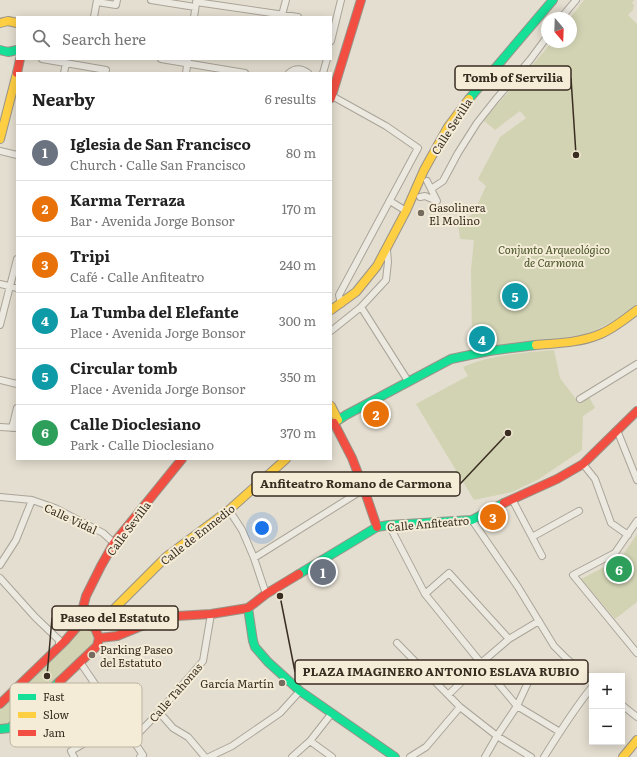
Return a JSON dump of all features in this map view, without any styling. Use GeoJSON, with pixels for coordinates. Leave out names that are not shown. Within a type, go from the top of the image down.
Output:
{"type":"FeatureCollection","features":[{"type":"Feature","properties":{"kind":"main road"},"geometry":{"type":"LineString","coordinates":[[332,94],[361,0]]}},
{"type":"Feature","properties":{"kind":"main road"},"geometry":{"type":"LineString","coordinates":[[501,62],[553,0]]}},
{"type":"Feature","properties":{"kind":"main road"},"geometry":{"type":"LineString","coordinates":[[0,22],[11,20],[16,22]]}},
{"type":"Feature","properties":{"kind":"main road"},"geometry":{"type":"LineString","coordinates":[[0,50],[9,53],[16,50]]}},
{"type":"Feature","properties":{"kind":"main road"},"geometry":{"type":"LineString","coordinates":[[17,72],[20,60]]}},
{"type":"Feature","properties":{"kind":"main road","name":"Calle Sevilla"},"geometry":{"type":"LineString","coordinates":[[332,317],[360,296],[373,284],[384,270],[420,197],[429,185],[441,151],[501,62]]}},
{"type":"Feature","properties":{"kind":"main road","name":"Calle Sevilla"},"geometry":{"type":"LineString","coordinates":[[332,309],[356,292],[377,266],[406,211],[426,167],[448,127],[473,93],[501,62]]}},
{"type":"Feature","properties":{"kind":"main road"},"geometry":{"type":"LineString","coordinates":[[0,139],[16,77]]}},
{"type":"Feature","properties":{"kind":"main road"},"geometry":{"type":"LineString","coordinates":[[334,423],[346,414],[451,359],[489,352],[583,340],[599,335],[637,310]]}},
{"type":"Feature","properties":{"kind":"main road","name":"Calle Anfiteatro"},"geometry":{"type":"LineString","coordinates":[[377,527],[472,520],[512,499],[557,479],[583,464],[637,411]]}},
{"type":"Feature","properties":{"kind":"main road"},"geometry":{"type":"LineString","coordinates":[[99,638],[117,636],[139,627],[177,616],[212,614],[248,608],[266,594],[377,527],[352,458],[334,423],[332,412]]}},
{"type":"Feature","properties":{"kind":"main road","name":"Calle de Enmedio"},"geometry":{"type":"LineString","coordinates":[[95,628],[166,557],[229,510],[285,460]]}},
{"type":"Feature","properties":{"kind":"main road","name":"Calle Sevilla"},"geometry":{"type":"LineString","coordinates":[[78,626],[84,603],[100,566],[114,543],[178,461]]}},
{"type":"Feature","properties":{"kind":"main road"},"geometry":{"type":"LineString","coordinates":[[84,603],[87,624]]}},
{"type":"Feature","properties":{"kind":"main road"},"geometry":{"type":"LineString","coordinates":[[248,608],[255,647],[268,662],[300,691],[395,757]]}},
{"type":"Feature","properties":{"kind":"main road"},"geometry":{"type":"LineString","coordinates":[[21,683],[59,644],[65,641],[78,626],[87,624],[95,628],[99,638],[97,646],[58,683]]}},
{"type":"Feature","properties":{"kind":"main road"},"geometry":{"type":"LineString","coordinates":[[0,704],[10,694]]}},
{"type":"Feature","properties":{"kind":"main road"},"geometry":{"type":"LineString","coordinates":[[0,729],[10,728]]}},
{"type":"Feature","properties":{"kind":"main road"},"geometry":{"type":"LineString","coordinates":[[0,737],[10,728]]}},
{"type":"Feature","properties":{"kind":"main road"},"geometry":{"type":"LineString","coordinates":[[623,757],[637,740]]}},
{"type":"Feature","properties":{"kind":"street"},"geometry":{"type":"LineString","coordinates":[[94,16],[97,1],[116,5],[117,0]]}},
{"type":"Feature","properties":{"kind":"street"},"geometry":{"type":"LineString","coordinates":[[151,0],[196,3],[290,16]]}},
{"type":"Feature","properties":{"kind":"street"},"geometry":{"type":"LineString","coordinates":[[282,15],[286,0]]}},
{"type":"Feature","properties":{"kind":"street"},"geometry":{"type":"LineString","coordinates":[[332,37],[341,0]]}},
{"type":"Feature","properties":{"kind":"street"},"geometry":{"type":"LineString","coordinates":[[566,12],[576,0]]}},
{"type":"Feature","properties":{"kind":"street"},"geometry":{"type":"LineString","coordinates":[[194,16],[196,3]]}},
{"type":"Feature","properties":{"kind":"street"},"geometry":{"type":"LineString","coordinates":[[420,197],[425,196],[437,201],[429,185],[443,181],[477,123],[541,45]]}},
{"type":"Feature","properties":{"kind":"street"},"geometry":{"type":"LineString","coordinates":[[48,60],[106,71]]}},
{"type":"Feature","properties":{"kind":"street"},"geometry":{"type":"LineString","coordinates":[[174,60],[188,61],[240,72]]}},
{"type":"Feature","properties":{"kind":"street"},"geometry":{"type":"LineString","coordinates":[[323,72],[327,60]]}},
{"type":"Feature","properties":{"kind":"street"},"geometry":{"type":"LineString","coordinates":[[186,72],[188,61]]}},
{"type":"Feature","properties":{"kind":"street"},"geometry":{"type":"LineString","coordinates":[[64,72],[66,63]]}},
{"type":"Feature","properties":{"kind":"street"},"geometry":{"type":"LineString","coordinates":[[290,72],[293,70],[301,69],[306,72]]}},
{"type":"Feature","properties":{"kind":"street"},"geometry":{"type":"LineString","coordinates":[[332,98],[386,126],[418,148],[338,295],[341,304]]}},
{"type":"Feature","properties":{"kind":"street"},"geometry":{"type":"LineString","coordinates":[[0,151],[16,155]]}},
{"type":"Feature","properties":{"kind":"street"},"geometry":{"type":"LineString","coordinates":[[390,201],[406,211]]}},
{"type":"Feature","properties":{"kind":"street"},"geometry":{"type":"LineString","coordinates":[[332,330],[361,307],[386,280],[388,262],[386,249]]}},
{"type":"Feature","properties":{"kind":"street"},"geometry":{"type":"LineString","coordinates":[[0,325],[16,263]]}},
{"type":"Feature","properties":{"kind":"street"},"geometry":{"type":"LineString","coordinates":[[0,284],[16,288]]}},
{"type":"Feature","properties":{"kind":"street"},"geometry":{"type":"LineString","coordinates":[[361,307],[408,381]]}},
{"type":"Feature","properties":{"kind":"street"},"geometry":{"type":"LineString","coordinates":[[580,399],[636,366]]}},
{"type":"Feature","properties":{"kind":"street"},"geometry":{"type":"LineString","coordinates":[[0,380],[16,384]]}},
{"type":"Feature","properties":{"kind":"street"},"geometry":{"type":"LineString","coordinates":[[0,427],[14,428],[16,415]]}},
{"type":"Feature","properties":{"kind":"street"},"geometry":{"type":"LineString","coordinates":[[617,430],[637,480]]}},
{"type":"Feature","properties":{"kind":"street"},"geometry":{"type":"LineString","coordinates":[[583,464],[595,479],[611,523],[628,536]]}},
{"type":"Feature","properties":{"kind":"street"},"geometry":{"type":"LineString","coordinates":[[254,558],[364,489]]}},
{"type":"Feature","properties":{"kind":"street","name":"Calle Vidal"},"geometry":{"type":"LineString","coordinates":[[0,497],[32,500],[55,508],[103,533],[114,543]]}},
{"type":"Feature","properties":{"kind":"street"},"geometry":{"type":"LineString","coordinates":[[512,499],[542,556]]}},
{"type":"Feature","properties":{"kind":"street"},"geometry":{"type":"LineString","coordinates":[[0,565],[16,540],[32,500]]}},
{"type":"Feature","properties":{"kind":"street"},"geometry":{"type":"LineString","coordinates":[[229,510],[242,530],[254,558],[266,594]]}},
{"type":"Feature","properties":{"kind":"street"},"geometry":{"type":"LineString","coordinates":[[532,537],[579,511]]}},
{"type":"Feature","properties":{"kind":"street"},"geometry":{"type":"LineString","coordinates":[[472,520],[518,587],[554,646],[589,677]]}},
{"type":"Feature","properties":{"kind":"street"},"geometry":{"type":"LineString","coordinates":[[637,521],[615,553],[573,575],[637,653]]}},
{"type":"Feature","properties":{"kind":"street"},"geometry":{"type":"LineString","coordinates":[[389,525],[425,594],[481,663],[517,706],[560,732]]}},
{"type":"Feature","properties":{"kind":"street"},"geometry":{"type":"LineString","coordinates":[[425,594],[449,573],[509,639]]}},
{"type":"Feature","properties":{"kind":"street"},"geometry":{"type":"LineString","coordinates":[[0,578],[58,640],[59,644]]}},
{"type":"Feature","properties":{"kind":"street","name":"Calle Tahonas"},"geometry":{"type":"LineString","coordinates":[[142,729],[203,661],[212,614]]}},
{"type":"Feature","properties":{"kind":"street"},"geometry":{"type":"LineString","coordinates":[[448,695],[481,663],[509,639],[539,620]]}},
{"type":"Feature","properties":{"kind":"street"},"geometry":{"type":"LineString","coordinates":[[397,643],[460,707],[497,736],[531,757]]}},
{"type":"Feature","properties":{"kind":"street"},"geometry":{"type":"LineString","coordinates":[[80,662],[95,683]]}},
{"type":"Feature","properties":{"kind":"street"},"geometry":{"type":"LineString","coordinates":[[485,757],[517,706],[536,665]]}},
{"type":"Feature","properties":{"kind":"street"},"geometry":{"type":"LineString","coordinates":[[209,757],[232,746],[280,713],[300,691]]}},
{"type":"Feature","properties":{"kind":"street"},"geometry":{"type":"LineString","coordinates":[[544,757],[578,704],[589,691]]}},
{"type":"Feature","properties":{"kind":"street"},"geometry":{"type":"LineString","coordinates":[[410,757],[426,747],[460,707]]}},
{"type":"Feature","properties":{"kind":"street"},"geometry":{"type":"LineString","coordinates":[[625,707],[637,717]]}},
{"type":"Feature","properties":{"kind":"street"},"geometry":{"type":"LineString","coordinates":[[158,712],[173,728],[188,737],[205,757]]}},
{"type":"Feature","properties":{"kind":"street"},"geometry":{"type":"LineString","coordinates":[[292,757],[310,741],[332,713]]}},
{"type":"Feature","properties":{"kind":"street"},"geometry":{"type":"LineString","coordinates":[[310,741],[331,757]]}},
{"type":"Feature","properties":{"kind":"street"},"geometry":{"type":"LineString","coordinates":[[74,757],[71,751],[78,747]]}},
{"type":"Feature","properties":{"kind":"street"},"geometry":{"type":"LineString","coordinates":[[136,747],[141,756]]}},
{"type":"Feature","properties":{"kind":"green space","name":"Conjunto Arqueológico de Carmona"},"geometry":{"type":"Polygon","coordinates":[[[584,0],[634,0],[632,3],[634,5],[633,10],[628,15],[637,24],[637,304],[605,325],[584,335],[472,350],[471,270],[474,240],[460,239],[458,223],[473,214],[486,186],[478,179],[500,137],[526,118],[520,111],[495,130],[483,120],[547,48],[577,48],[577,12],[575,12],[584,0]]]}},
{"type":"Feature","properties":{"kind":"green space"},"geometry":{"type":"Polygon","coordinates":[[[554,350],[560,378],[579,403],[589,397],[595,408],[583,416],[582,450],[539,479],[512,492],[474,500],[416,404],[468,376],[463,367],[485,359],[554,350]]]}},
{"type":"Feature","properties":{"kind":"green space"},"geometry":{"type":"Polygon","coordinates":[[[637,534],[637,602],[615,619],[581,579],[620,559],[637,534]]]}},
{"type":"Feature","properties":{"kind":"green space"},"geometry":{"type":"Polygon","coordinates":[[[86,627],[92,630],[96,638],[94,645],[54,683],[24,683],[80,628],[86,627]]]}},
{"type":"Feature","properties":{"kind":"green space"},"geometry":{"type":"Polygon","coordinates":[[[10,697],[9,726],[0,726],[0,707],[10,697]]]}},
{"type":"Feature","properties":{"kind":"traffic: fast"},"geometry":{"type":"LineString","coordinates":[[469,99],[553,0]]}},
{"type":"Feature","properties":{"kind":"traffic: fast"},"geometry":{"type":"LineString","coordinates":[[0,50],[8,52],[16,50]]}},
{"type":"Feature","properties":{"kind":"traffic: fast"},"geometry":{"type":"LineString","coordinates":[[332,424],[346,415],[451,359],[489,351],[536,345]]}},
{"type":"Feature","properties":{"kind":"traffic: fast"},"geometry":{"type":"LineString","coordinates":[[299,574],[377,527],[472,520],[504,503]]}},
{"type":"Feature","properties":{"kind":"traffic: fast"},"geometry":{"type":"LineString","coordinates":[[248,608],[255,647],[268,662],[300,691],[395,757]]}},
{"type":"Feature","properties":{"kind":"traffic: fast"},"geometry":{"type":"LineString","coordinates":[[0,729],[10,728]]}},
{"type":"Feature","properties":{"kind":"traffic: slow"},"geometry":{"type":"LineString","coordinates":[[0,23],[8,21],[16,23]]}},
{"type":"Feature","properties":{"kind":"traffic: slow"},"geometry":{"type":"LineString","coordinates":[[0,139],[16,77]]}},
{"type":"Feature","properties":{"kind":"traffic: slow"},"geometry":{"type":"LineString","coordinates":[[332,309],[356,292],[377,266],[406,211],[424,170],[448,127],[469,99]]}},
{"type":"Feature","properties":{"kind":"traffic: slow"},"geometry":{"type":"LineString","coordinates":[[536,345],[590,338],[603,333],[637,310]]}},
{"type":"Feature","properties":{"kind":"traffic: slow"},"geometry":{"type":"LineString","coordinates":[[332,408],[338,420]]}},
{"type":"Feature","properties":{"kind":"traffic: slow"},"geometry":{"type":"LineString","coordinates":[[95,628],[166,557],[229,510],[285,460]]}},
{"type":"Feature","properties":{"kind":"traffic: slow"},"geometry":{"type":"LineString","coordinates":[[623,757],[637,740]]}},
{"type":"Feature","properties":{"kind":"traffic: jam"},"geometry":{"type":"LineString","coordinates":[[332,95],[361,0]]}},
{"type":"Feature","properties":{"kind":"traffic: jam"},"geometry":{"type":"LineString","coordinates":[[17,72],[20,60]]}},
{"type":"Feature","properties":{"kind":"traffic: jam"},"geometry":{"type":"LineString","coordinates":[[504,503],[557,479],[583,464],[637,411]]}},
{"type":"Feature","properties":{"kind":"traffic: jam"},"geometry":{"type":"LineString","coordinates":[[334,423],[352,458],[377,527]]}},
{"type":"Feature","properties":{"kind":"traffic: jam"},"geometry":{"type":"LineString","coordinates":[[78,626],[86,596],[114,543],[181,460]]}},
{"type":"Feature","properties":{"kind":"traffic: jam"},"geometry":{"type":"LineString","coordinates":[[99,638],[117,636],[139,627],[177,616],[211,614],[248,608],[266,594],[299,574]]}},
{"type":"Feature","properties":{"kind":"traffic: jam"},"geometry":{"type":"LineString","coordinates":[[22,683],[65,641],[78,626],[87,624],[95,628],[99,638],[97,646],[59,682]]}},
{"type":"Feature","properties":{"kind":"traffic: jam"},"geometry":{"type":"LineString","coordinates":[[0,704],[10,694]]}},
{"type":"Feature","properties":{"kind":"place","name":"Tomb of Servilia"},"geometry":{"type":"Point","coordinates":[576,155]}},
{"type":"Feature","properties":{"kind":"place","name":"Gasolinera El Molino"},"geometry":{"type":"Point","coordinates":[421,213]}},
{"type":"Feature","properties":{"kind":"place","name":"Circular tomb"},"geometry":{"type":"Point","coordinates":[515,296]}},
{"type":"Feature","properties":{"kind":"place","name":"La Tumba del Elefante"},"geometry":{"type":"Point","coordinates":[482,339]}},
{"type":"Feature","properties":{"kind":"place","name":"Karma Terraza"},"geometry":{"type":"Point","coordinates":[376,414]}},
{"type":"Feature","properties":{"kind":"place","name":"Anfiteatro Romano de Carmona"},"geometry":{"type":"Point","coordinates":[508,433]}},
{"type":"Feature","properties":{"kind":"place","name":"Tripi"},"geometry":{"type":"Point","coordinates":[493,517]}},
{"type":"Feature","properties":{"kind":"place","name":"Calle Dioclesiano"},"geometry":{"type":"Point","coordinates":[619,569]}},
{"type":"Feature","properties":{"kind":"place","name":"Iglesia de San Francisco"},"geometry":{"type":"Point","coordinates":[323,572]}},
{"type":"Feature","properties":{"kind":"place","name":"PLAZA IMAGINERO ANTONIO ESLAVA RUBIO"},"geometry":{"type":"Point","coordinates":[280,596]}},
{"type":"Feature","properties":{"kind":"place","name":"Parking Paseo del Estatuto"},"geometry":{"type":"Point","coordinates":[92,655]}},
{"type":"Feature","properties":{"kind":"place","name":"Paseo del Estatuto"},"geometry":{"type":"Point","coordinates":[47,676]}},
{"type":"Feature","properties":{"kind":"place","name":"García Martín"},"geometry":{"type":"Point","coordinates":[282,683]}}]}
